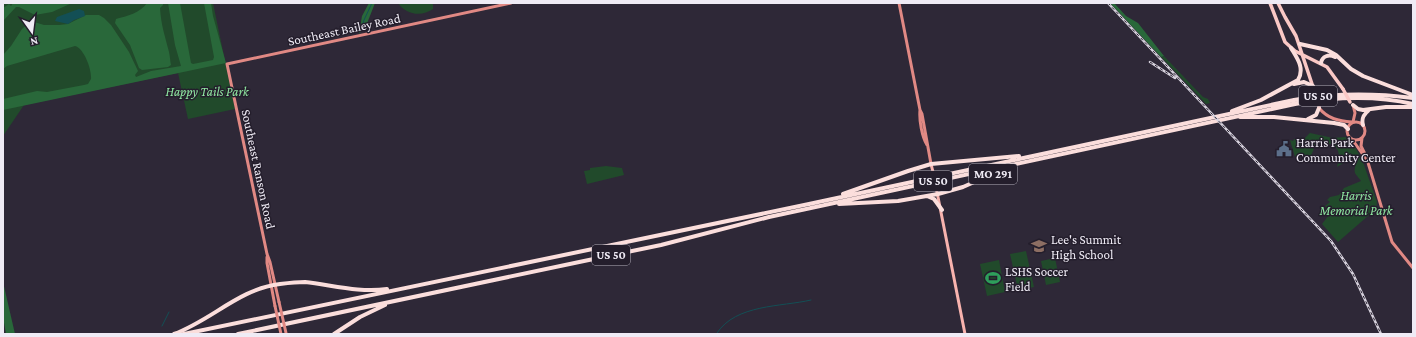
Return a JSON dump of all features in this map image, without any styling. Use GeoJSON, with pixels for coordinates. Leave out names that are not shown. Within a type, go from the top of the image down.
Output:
{"type":"FeatureCollection","features":[{"type":"Feature","properties":{"kind":"highway"},"geometry":{"type":"LineString","coordinates":[[1225,116],[1296,82],[1299,77],[1301,69],[1297,58],[1285,42],[1270,3]]}},
{"type":"Feature","properties":{"kind":"highway"},"geometry":{"type":"LineString","coordinates":[[1279,3],[1280,9],[1294,31],[1300,44],[1319,107],[1317,114],[1313,118],[1303,120]]}},
{"type":"Feature","properties":{"kind":"highway"},"geometry":{"type":"LineString","coordinates":[[1300,44],[1323,48],[1332,52],[1350,69],[1363,76],[1413,95]]}},
{"type":"Feature","properties":{"kind":"highway"},"geometry":{"type":"LineString","coordinates":[[1290,48],[1321,64],[1331,72],[1352,104],[1361,109],[1413,105]]}},
{"type":"Feature","properties":{"kind":"highway"},"geometry":{"type":"LineString","coordinates":[[1321,64],[1322,59],[1327,56],[1334,56],[1341,60]]}},
{"type":"Feature","properties":{"kind":"highway"},"geometry":{"type":"LineString","coordinates":[[1289,85],[1304,82],[1313,87]]}},
{"type":"Feature","properties":{"kind":"highway","name":"US 50"},"geometry":{"type":"LineString","coordinates":[[238,334],[661,245],[726,227],[1048,157],[1315,96],[1366,94],[1413,98]]}},
{"type":"Feature","properties":{"kind":"highway","name":"US 50"},"geometry":{"type":"LineString","coordinates":[[184,334],[1225,116],[1322,100],[1366,98],[1386,99],[1413,105]]}},
{"type":"Feature","properties":{"kind":"highway"},"geometry":{"type":"LineString","coordinates":[[1363,125],[1363,116],[1370,109]]}},
{"type":"Feature","properties":{"kind":"highway"},"geometry":{"type":"LineString","coordinates":[[1225,116],[1260,116],[1341,124],[1346,126],[1348,129]]}},
{"type":"Feature","properties":{"kind":"highway","name":"MO 291"},"geometry":{"type":"LineString","coordinates":[[931,164],[1018,156],[1048,150],[1050,152]]}},
{"type":"Feature","properties":{"kind":"highway","name":"MO 291"},"geometry":{"type":"LineString","coordinates":[[938,194],[963,187],[1010,168],[1046,159],[1048,157]]}},
{"type":"Feature","properties":{"kind":"highway"},"geometry":{"type":"LineString","coordinates":[[809,204],[813,201],[847,193],[931,164]]}},
{"type":"Feature","properties":{"kind":"highway"},"geometry":{"type":"LineString","coordinates":[[819,206],[823,207],[849,203],[898,201],[938,194]]}},
{"type":"Feature","properties":{"kind":"highway"},"geometry":{"type":"LineString","coordinates":[[927,196],[934,199],[942,210]]}},
{"type":"Feature","properties":{"kind":"highway"},"geometry":{"type":"LineString","coordinates":[[174,334],[197,324],[242,296],[273,285],[303,282],[371,290],[390,289],[428,282],[430,283]]}},
{"type":"Feature","properties":{"kind":"highway"},"geometry":{"type":"LineString","coordinates":[[334,334],[372,311],[402,299]]}},
{"type":"Feature","properties":{"kind":"main road","name":"Southeast Bailey Road"},"geometry":{"type":"LineString","coordinates":[[227,64],[511,3]]}},
{"type":"Feature","properties":{"kind":"main road"},"geometry":{"type":"LineString","coordinates":[[899,3],[927,145],[942,210],[965,334]]}},
{"type":"Feature","properties":{"kind":"main road","name":"Southeast Ranson Road"},"geometry":{"type":"LineString","coordinates":[[227,64],[261,228],[270,262],[273,285],[279,302],[286,333]]}},
{"type":"Feature","properties":{"kind":"main road"},"geometry":{"type":"LineString","coordinates":[[1352,104],[1355,113],[1348,129],[1349,135],[1366,159]]}},
{"type":"Feature","properties":{"kind":"main road"},"geometry":{"type":"LineString","coordinates":[[1319,107],[1324,114],[1330,118],[1359,122],[1363,125],[1364,130],[1361,146],[1392,242],[1413,268]]}},
{"type":"Feature","properties":{"kind":"main road"},"geometry":{"type":"LineString","coordinates":[[1352,138],[1357,140],[1362,138]]}},
{"type":"Feature","properties":{"kind":"main road"},"geometry":{"type":"LineString","coordinates":[[273,285],[281,334]]}},
{"type":"Feature","properties":{"kind":"green space","name":"Happy Tails Park"},"geometry":{"type":"Polygon","coordinates":[[[3,3],[213,3],[235,109],[188,119],[178,73],[24,105],[3,136],[3,3]]]}},
{"type":"Feature","properties":{"kind":"green space"},"geometry":{"type":"Polygon","coordinates":[[[13,3],[72,3],[52,12],[35,15],[16,7],[4,20],[3,40],[3,8],[9,4],[11,6],[13,3]]]}},
{"type":"Feature","properties":{"kind":"green space"},"geometry":{"type":"Polygon","coordinates":[[[147,3],[163,3],[160,8],[162,25],[171,65],[168,67],[142,70],[139,68],[130,45],[115,23],[116,19],[137,12],[147,3]]]}},
{"type":"Feature","properties":{"kind":"green space"},"geometry":{"type":"Polygon","coordinates":[[[168,3],[180,3],[191,63],[193,64],[213,60],[214,57],[204,3],[211,3],[213,16],[226,63],[3,110],[3,99],[37,91],[47,92],[84,85],[88,84],[91,79],[87,60],[81,51],[75,46],[7,66],[3,69],[3,55],[22,29],[31,21],[44,25],[59,25],[68,24],[86,15],[99,15],[111,25],[129,52],[138,71],[135,75],[136,77],[151,71],[181,66],[175,45],[168,3]]]}},
{"type":"Feature","properties":{"kind":"green space"},"geometry":{"type":"Polygon","coordinates":[[[369,3],[375,3],[366,26],[359,34],[362,16],[369,3]]]}},
{"type":"Feature","properties":{"kind":"green space"},"geometry":{"type":"Polygon","coordinates":[[[398,3],[433,3],[433,9],[429,12],[414,14],[405,10],[398,3]]]}},
{"type":"Feature","properties":{"kind":"green space"},"geometry":{"type":"Polygon","coordinates":[[[1110,3],[1114,3],[1126,16],[1138,23],[1164,56],[1161,57],[1110,3]]]}},
{"type":"Feature","properties":{"kind":"green space"},"geometry":{"type":"Polygon","coordinates":[[[1164,56],[1203,97],[1208,99],[1210,103],[1206,104],[1161,57],[1164,56]]]}},
{"type":"Feature","properties":{"kind":"green space","name":"Harris Memorial Park"},"geometry":{"type":"Polygon","coordinates":[[[1310,133],[1333,138],[1345,137],[1351,141],[1362,159],[1377,202],[1376,209],[1338,242],[1322,224],[1332,211],[1325,206],[1330,202],[1327,200],[1330,197],[1339,195],[1344,188],[1361,181],[1355,173],[1356,163],[1354,161],[1345,162],[1337,167],[1339,153],[1337,148],[1332,144],[1316,144],[1310,158],[1305,155],[1295,157],[1290,140],[1293,141],[1294,139],[1301,141],[1310,133]]]}},
{"type":"Feature","properties":{"kind":"green space"},"geometry":{"type":"Polygon","coordinates":[[[606,166],[622,168],[624,175],[587,184],[584,171],[590,170],[590,168],[606,166]]]}},
{"type":"Feature","properties":{"kind":"green space"},"geometry":{"type":"Polygon","coordinates":[[[1026,251],[1034,287],[1018,290],[1010,254],[1026,251]]]}},
{"type":"Feature","properties":{"kind":"green space"},"geometry":{"type":"Polygon","coordinates":[[[1055,258],[1060,282],[1046,285],[1041,261],[1055,258]]]}},
{"type":"Feature","properties":{"kind":"green space","name":"LSHS Soccer Field"},"geometry":{"type":"Polygon","coordinates":[[[999,260],[1005,292],[987,296],[980,264],[999,260]]]}},
{"type":"Feature","properties":{"kind":"green space"},"geometry":{"type":"Polygon","coordinates":[[[3,282],[15,334],[6,334],[3,317],[3,282]]]}},
{"type":"Feature","properties":{"kind":"shaded area"},"geometry":{"type":"Polygon","coordinates":[[[79,9],[84,11],[85,16],[68,24],[55,21],[57,17],[79,9]]]}},
{"type":"Feature","properties":{"kind":"waterway"},"geometry":{"type":"LineString","coordinates":[[362,28],[372,3]]}},
{"type":"Feature","properties":{"kind":"waterway"},"geometry":{"type":"LineString","coordinates":[[717,333],[725,324],[735,317],[747,312],[760,308],[811,300]]}},
{"type":"Feature","properties":{"kind":"waterway"},"geometry":{"type":"LineString","coordinates":[[162,326],[169,312]]}},
{"type":"Feature","properties":{"kind":"railway"},"geometry":{"type":"LineString","coordinates":[[1108,3],[1331,241],[1353,274],[1381,334]]}},
{"type":"Feature","properties":{"kind":"railway"},"geometry":{"type":"LineString","coordinates":[[1150,62],[1175,78]]}},
{"type":"Feature","properties":{"kind":"place","name":"Harris Park Community Center"},"geometry":{"type":"Point","coordinates":[1284,149]}},
{"type":"Feature","properties":{"kind":"place","name":"Lee's Summit High School"},"geometry":{"type":"Point","coordinates":[1039,246]}},
{"type":"Feature","properties":{"kind":"place","name":"LSHS Soccer Field"},"geometry":{"type":"Point","coordinates":[993,278]}}]}
